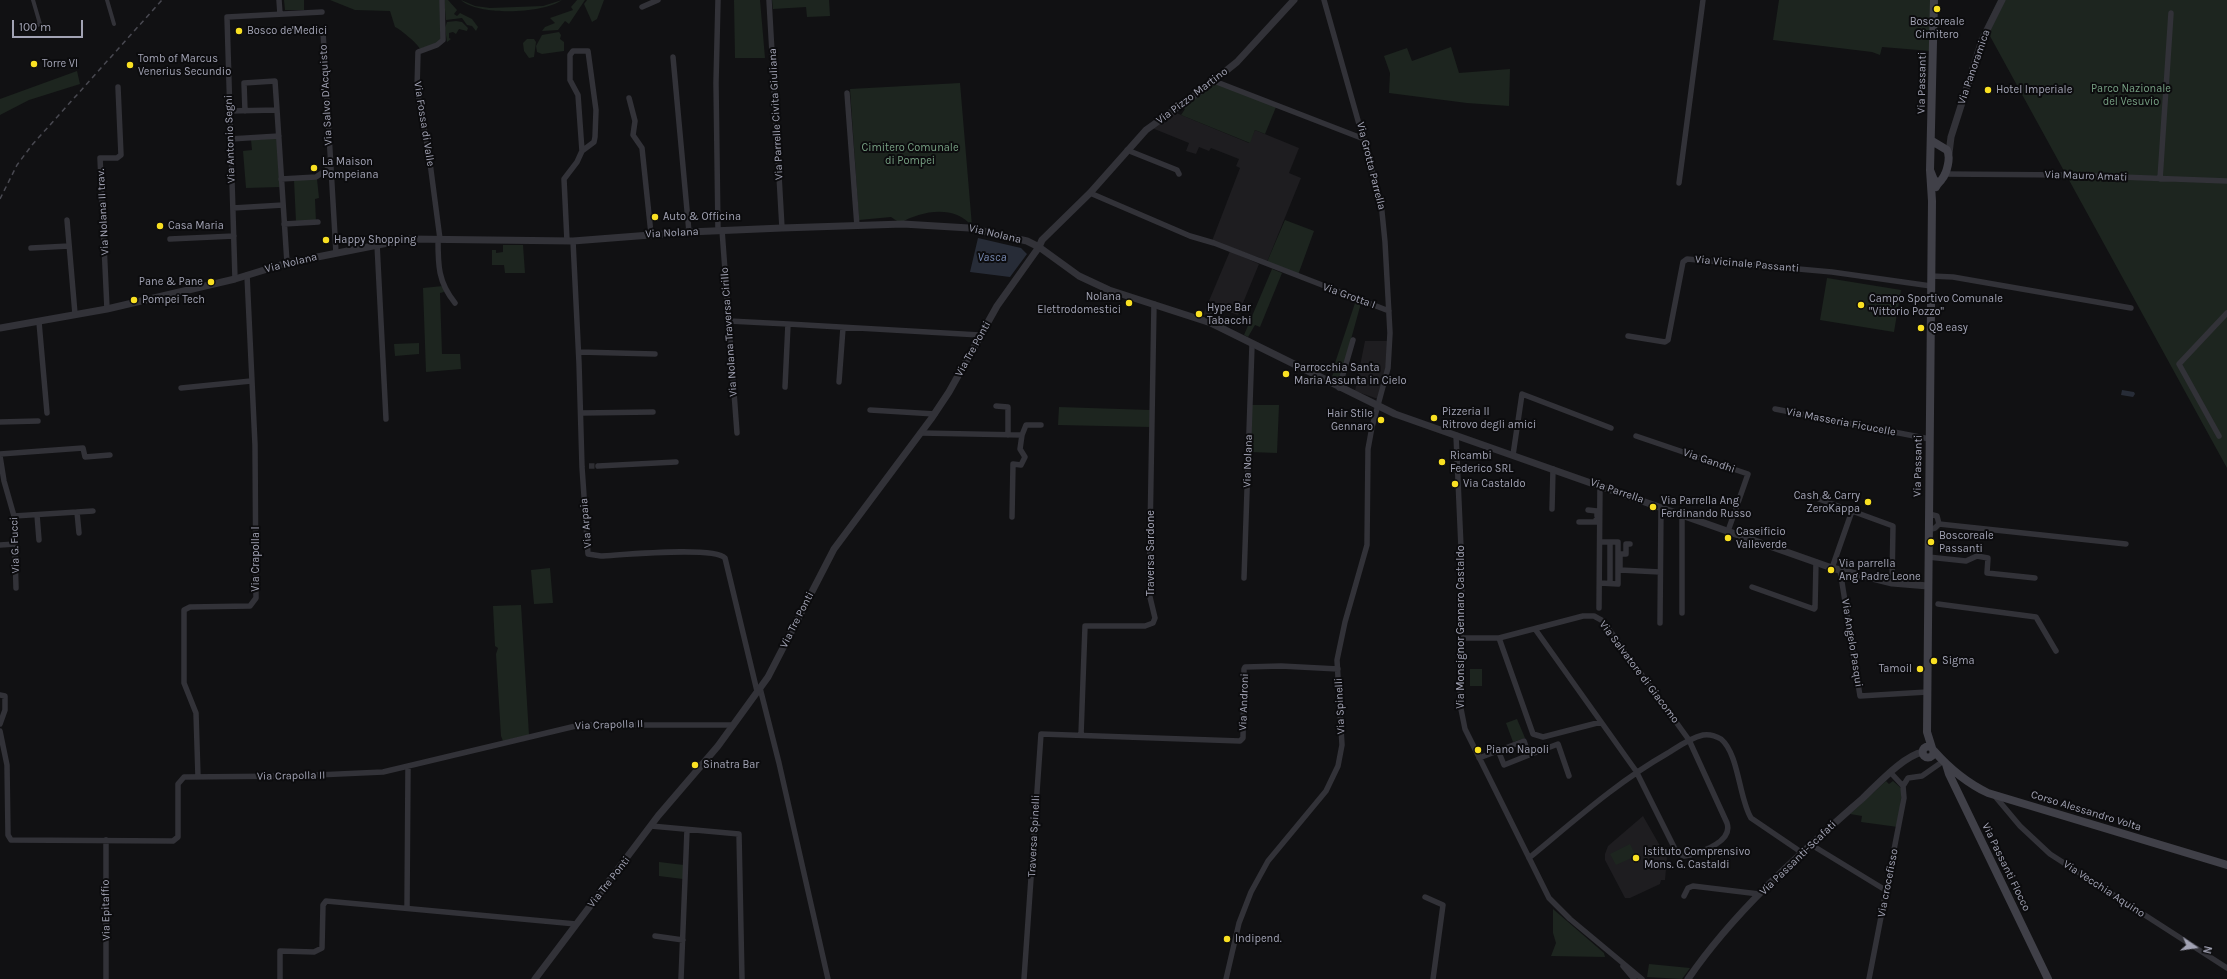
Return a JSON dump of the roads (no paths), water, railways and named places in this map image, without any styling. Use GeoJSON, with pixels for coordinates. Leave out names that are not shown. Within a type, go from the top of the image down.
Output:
{"type":"FeatureCollection","features":[{"type":"Feature","properties":{"kind":"main road","name":"Via Passanti"},"geometry":{"type":"LineString","coordinates":[[1928,751],[1927,692],[1932,604],[1928,586],[1928,514],[1932,201],[1930,170],[1932,142],[1934,0]]}},
{"type":"Feature","properties":{"kind":"main road"},"geometry":{"type":"LineString","coordinates":[[1932,142],[1944,150]]}},
{"type":"Feature","properties":{"kind":"main road","name":"Via Passanti"},"geometry":{"type":"LineString","coordinates":[[1931,161],[1935,151],[1944,150],[1944,174],[1941,181],[1938,182],[1932,201]]}},
{"type":"Feature","properties":{"kind":"main road"},"geometry":{"type":"LineString","coordinates":[[1930,170],[1934,180],[1938,182]]}},
{"type":"Feature","properties":{"kind":"main road"},"geometry":{"type":"LineString","coordinates":[[1928,751],[1944,763]]}},
{"type":"Feature","properties":{"kind":"main road","name":"Corso Alessandro Volta"},"geometry":{"type":"LineString","coordinates":[[1944,763],[1970,782],[1994,795],[2227,864]]}},
{"type":"Feature","properties":{"kind":"main road","name":"Via Passanti Flocco"},"geometry":{"type":"LineString","coordinates":[[1944,763],[2048,979]]}},
{"type":"Feature","properties":{"kind":"street"},"geometry":{"type":"LineString","coordinates":[[33,0],[40,24],[34,26]]}},
{"type":"Feature","properties":{"kind":"street"},"geometry":{"type":"LineString","coordinates":[[107,0],[114,24]]}},
{"type":"Feature","properties":{"kind":"street"},"geometry":{"type":"LineString","coordinates":[[280,0],[280,14]]}},
{"type":"Feature","properties":{"kind":"street","name":"Via Fossa di Valle"},"geometry":{"type":"LineString","coordinates":[[439,239],[429,155],[416,78],[418,52],[438,45],[443,40],[442,0]]}},
{"type":"Feature","properties":{"kind":"street"},"geometry":{"type":"LineString","coordinates":[[642,7],[658,0]]}},
{"type":"Feature","properties":{"kind":"street","name":"Via Nolana Traversa Cirillo"},"geometry":{"type":"LineString","coordinates":[[718,0],[716,83],[720,231],[729,320],[737,433]]}},
{"type":"Feature","properties":{"kind":"street","name":"Via Parrelle Civita Giuliana"},"geometry":{"type":"LineString","coordinates":[[769,0],[782,228]]}},
{"type":"Feature","properties":{"kind":"street","name":"Via Pizzo Martino"},"geometry":{"type":"LineString","coordinates":[[1039,247],[1042,240],[1090,193],[1146,130],[1214,81],[1253,46],[1294,0]]}},
{"type":"Feature","properties":{"kind":"street","name":"Via Grotta Parrella"},"geometry":{"type":"LineString","coordinates":[[1324,0],[1364,139],[1383,217],[1388,311],[1388,368],[1378,407]]}},
{"type":"Feature","properties":{"kind":"street"},"geometry":{"type":"LineString","coordinates":[[1679,183],[1703,0]]}},
{"type":"Feature","properties":{"kind":"street","name":"Via Panoramica"},"geometry":{"type":"LineString","coordinates":[[1944,150],[1951,137],[1982,40],[1991,19],[2002,0]]}},
{"type":"Feature","properties":{"kind":"street","name":"Via Antonio Segni"},"geometry":{"type":"LineString","coordinates":[[235,279],[226,17],[322,12]]}},
{"type":"Feature","properties":{"kind":"street"},"geometry":{"type":"LineString","coordinates":[[2160,179],[2171,13]]}},
{"type":"Feature","properties":{"kind":"street","name":"Via Salvo D'Acquisto"},"geometry":{"type":"LineString","coordinates":[[323,32],[329,168],[336,253]]}},
{"type":"Feature","properties":{"kind":"street","name":"Via Arpaia"},"geometry":{"type":"LineString","coordinates":[[582,151],[594,142],[596,110],[588,51],[579,49],[573,51],[570,55],[570,80],[578,95],[582,151],[577,162],[564,179],[579,352],[582,467],[588,554],[602,556],[662,552],[714,553],[726,558],[758,689]]}},
{"type":"Feature","properties":{"kind":"street"},"geometry":{"type":"LineString","coordinates":[[673,56],[689,232]]}},
{"type":"Feature","properties":{"kind":"street"},"geometry":{"type":"LineString","coordinates":[[245,111],[244,83],[275,81],[287,263]]}},
{"type":"Feature","properties":{"kind":"street"},"geometry":{"type":"LineString","coordinates":[[1214,81],[1364,139]]}},
{"type":"Feature","properties":{"kind":"street","name":"Via Nolana II trav."},"geometry":{"type":"LineString","coordinates":[[107,310],[100,158],[117,158],[121,155],[118,87]]}},
{"type":"Feature","properties":{"kind":"street"},"geometry":{"type":"LineString","coordinates":[[847,93],[857,226]]}},
{"type":"Feature","properties":{"kind":"street"},"geometry":{"type":"LineString","coordinates":[[629,98],[635,121],[633,135],[642,148],[651,234]]}},
{"type":"Feature","properties":{"kind":"street"},"geometry":{"type":"LineString","coordinates":[[229,112],[277,110]]}},
{"type":"Feature","properties":{"kind":"street"},"geometry":{"type":"LineString","coordinates":[[230,139],[279,136]]}},
{"type":"Feature","properties":{"kind":"street"},"geometry":{"type":"LineString","coordinates":[[1127,150],[1177,170],[1179,174]]}},
{"type":"Feature","properties":{"kind":"street"},"geometry":{"type":"LineString","coordinates":[[281,179],[316,177],[329,168]]}},
{"type":"Feature","properties":{"kind":"street","name":"Via Mauro Amati"},"geometry":{"type":"LineString","coordinates":[[1944,174],[2068,175],[2227,181]]}},
{"type":"Feature","properties":{"kind":"street","name":"Via Grotta I"},"geometry":{"type":"LineString","coordinates":[[1090,193],[1190,236],[1214,243],[1310,282],[1388,311]]}},
{"type":"Feature","properties":{"kind":"street"},"geometry":{"type":"LineString","coordinates":[[233,208],[283,205]]}},
{"type":"Feature","properties":{"kind":"street"},"geometry":{"type":"LineString","coordinates":[[67,220],[75,314]]}},
{"type":"Feature","properties":{"kind":"street"},"geometry":{"type":"LineString","coordinates":[[284,224],[318,222]]}},
{"type":"Feature","properties":{"kind":"street","name":"Via Nolana"},"geometry":{"type":"LineString","coordinates":[[0,328],[39,322],[75,314],[107,310],[235,279],[247,274],[287,263],[408,239],[570,241],[689,232],[903,224],[969,228],[1026,241],[1039,247],[1079,276],[1109,290],[1211,324],[1378,407]]}},
{"type":"Feature","properties":{"kind":"street"},"geometry":{"type":"LineString","coordinates":[[170,239],[234,236]]}},
{"type":"Feature","properties":{"kind":"street"},"geometry":{"type":"LineString","coordinates":[[439,239],[440,277],[447,293],[455,303]]}},
{"type":"Feature","properties":{"kind":"street"},"geometry":{"type":"LineString","coordinates":[[377,244],[386,419]]}},
{"type":"Feature","properties":{"kind":"street"},"geometry":{"type":"LineString","coordinates":[[31,248],[69,246]]}},
{"type":"Feature","properties":{"kind":"street","name":"Via Tre Ponti"},"geometry":{"type":"LineString","coordinates":[[535,979],[651,826],[733,725],[768,677],[834,549],[934,414],[997,306],[1039,247]]}},
{"type":"Feature","properties":{"kind":"street","name":"Via Vicinale Passanti"},"geometry":{"type":"LineString","coordinates":[[1628,336],[1665,342],[1668,340],[1683,262],[1687,259],[1832,272],[1931,286]]}},
{"type":"Feature","properties":{"kind":"street","name":"Via Crapolla I"},"geometry":{"type":"LineString","coordinates":[[198,777],[196,713],[184,682],[184,610],[190,607],[250,606],[256,598],[255,445],[247,274]]}},
{"type":"Feature","properties":{"kind":"street"},"geometry":{"type":"LineString","coordinates":[[1931,276],[1953,277],[2131,308]]}},
{"type":"Feature","properties":{"kind":"street","name":"Traversa Sardone"},"geometry":{"type":"LineString","coordinates":[[1081,735],[1085,626],[1145,626],[1153,623],[1155,618],[1149,593],[1154,304]]}},
{"type":"Feature","properties":{"kind":"street"},"geometry":{"type":"LineString","coordinates":[[2219,436],[2179,364],[2227,313]]}},
{"type":"Feature","properties":{"kind":"street"},"geometry":{"type":"LineString","coordinates":[[729,320],[980,335]]}},
{"type":"Feature","properties":{"kind":"street"},"geometry":{"type":"LineString","coordinates":[[39,322],[48,413]]}},
{"type":"Feature","properties":{"kind":"street"},"geometry":{"type":"LineString","coordinates":[[785,387],[788,324]]}},
{"type":"Feature","properties":{"kind":"street"},"geometry":{"type":"LineString","coordinates":[[839,382],[843,328]]}},
{"type":"Feature","properties":{"kind":"street"},"geometry":{"type":"LineString","coordinates":[[1339,388],[1353,340]]}},
{"type":"Feature","properties":{"kind":"street","name":"Via Nolana"},"geometry":{"type":"LineString","coordinates":[[1244,578],[1252,345]]}},
{"type":"Feature","properties":{"kind":"street"},"geometry":{"type":"LineString","coordinates":[[579,352],[655,354]]}},
{"type":"Feature","properties":{"kind":"street"},"geometry":{"type":"LineString","coordinates":[[181,388],[251,381]]}},
{"type":"Feature","properties":{"kind":"street"},"geometry":{"type":"LineString","coordinates":[[1513,455],[1522,394],[1611,428]]}},
{"type":"Feature","properties":{"kind":"street"},"geometry":{"type":"LineString","coordinates":[[996,406],[1008,407],[1008,435]]}},
{"type":"Feature","properties":{"kind":"street","name":"Via Parrella"},"geometry":{"type":"LineString","coordinates":[[1378,407],[1832,568],[1892,583],[1928,586]]}},
{"type":"Feature","properties":{"kind":"street","name":"Via Spinelli"},"geometry":{"type":"LineString","coordinates":[[1226,979],[1239,923],[1251,892],[1268,861],[1326,791],[1338,766],[1342,745],[1337,660],[1345,622],[1367,545],[1367,458],[1370,435],[1378,407]]}},
{"type":"Feature","properties":{"kind":"street","name":"Via Masseria Ficucelle"},"geometry":{"type":"LineString","coordinates":[[1775,409],[1930,439]]}},
{"type":"Feature","properties":{"kind":"street"},"geometry":{"type":"LineString","coordinates":[[870,410],[934,414]]}},
{"type":"Feature","properties":{"kind":"street"},"geometry":{"type":"LineString","coordinates":[[581,413],[653,412]]}},
{"type":"Feature","properties":{"kind":"street"},"geometry":{"type":"LineString","coordinates":[[0,422],[38,421]]}},
{"type":"Feature","properties":{"kind":"street"},"geometry":{"type":"LineString","coordinates":[[1012,517],[1013,464],[1021,465],[1025,456],[1020,449],[1022,435],[1026,425],[1041,424]]}},
{"type":"Feature","properties":{"kind":"street"},"geometry":{"type":"LineString","coordinates":[[921,433],[1022,435]]}},
{"type":"Feature","properties":{"kind":"street","name":"Via Monsignor Gennaro Castaldo"},"geometry":{"type":"LineString","coordinates":[[1456,435],[1462,570],[1460,638],[1463,722],[1468,737],[1553,903],[1618,960]]}},
{"type":"Feature","properties":{"kind":"street","name":"Via Gandhi"},"geometry":{"type":"LineString","coordinates":[[1636,436],[1748,474],[1728,531]]}},
{"type":"Feature","properties":{"kind":"street"},"geometry":{"type":"LineString","coordinates":[[0,455],[84,448],[85,457],[110,455]]}},
{"type":"Feature","properties":{"kind":"street","name":"Via G. Fucci"},"geometry":{"type":"LineString","coordinates":[[0,455],[2,481],[14,516],[16,588]]}},
{"type":"Feature","properties":{"kind":"street"},"geometry":{"type":"LineString","coordinates":[[598,466],[676,462]]}},
{"type":"Feature","properties":{"kind":"street"},"geometry":{"type":"LineString","coordinates":[[582,467],[589,466]]}},
{"type":"Feature","properties":{"kind":"street"},"geometry":{"type":"LineString","coordinates":[[1552,509],[1553,469]]}},
{"type":"Feature","properties":{"kind":"street"},"geometry":{"type":"LineString","coordinates":[[1599,608],[1600,485]]}},
{"type":"Feature","properties":{"kind":"street"},"geometry":{"type":"LineString","coordinates":[[1816,498],[1893,526],[1892,583]]}},
{"type":"Feature","properties":{"kind":"street"},"geometry":{"type":"LineString","coordinates":[[1660,623],[1661,507]]}},
{"type":"Feature","properties":{"kind":"street"},"geometry":{"type":"LineString","coordinates":[[1579,522],[1596,522],[1598,520],[1597,511],[1588,510]]}},
{"type":"Feature","properties":{"kind":"street"},"geometry":{"type":"LineString","coordinates":[[14,516],[93,511]]}},
{"type":"Feature","properties":{"kind":"street"},"geometry":{"type":"LineString","coordinates":[[1832,568],[1852,511]]}},
{"type":"Feature","properties":{"kind":"street"},"geometry":{"type":"LineString","coordinates":[[77,512],[79,533]]}},
{"type":"Feature","properties":{"kind":"street"},"geometry":{"type":"LineString","coordinates":[[1682,514],[1682,613]]}},
{"type":"Feature","properties":{"kind":"street"},"geometry":{"type":"LineString","coordinates":[[1928,514],[1937,516],[1939,524]]}},
{"type":"Feature","properties":{"kind":"street"},"geometry":{"type":"LineString","coordinates":[[37,515],[39,540]]}},
{"type":"Feature","properties":{"kind":"street"},"geometry":{"type":"LineString","coordinates":[[1928,530],[1935,528],[1939,524],[2126,544]]}},
{"type":"Feature","properties":{"kind":"street"},"geometry":{"type":"LineString","coordinates":[[1600,542],[1610,542],[1610,584],[1600,583]]}},
{"type":"Feature","properties":{"kind":"street"},"geometry":{"type":"LineString","coordinates":[[0,545],[15,544]]}},
{"type":"Feature","properties":{"kind":"street"},"geometry":{"type":"LineString","coordinates":[[1630,544],[1626,544],[1626,554],[1620,554],[1620,570],[1660,572]]}},
{"type":"Feature","properties":{"kind":"street"},"geometry":{"type":"LineString","coordinates":[[1928,557],[1966,561],[1977,556],[1988,558],[1987,573],[2035,578]]}},
{"type":"Feature","properties":{"kind":"street"},"geometry":{"type":"LineString","coordinates":[[1752,587],[1814,609],[1816,608],[1816,562]]}},
{"type":"Feature","properties":{"kind":"street","name":"Via Angelo Pasqui"},"geometry":{"type":"LineString","coordinates":[[1840,570],[1860,696],[1927,692]]}},
{"type":"Feature","properties":{"kind":"street"},"geometry":{"type":"LineString","coordinates":[[1932,604],[2035,617],[2056,650]]}},
{"type":"Feature","properties":{"kind":"street","name":"Via Salvatore di Giacomo"},"geometry":{"type":"LineString","coordinates":[[1460,638],[1499,638],[1583,616],[1594,616],[1603,621],[1689,740],[1727,822],[1728,832],[1723,840],[1690,855],[1684,856],[1677,853],[1636,771],[1535,629]]}},
{"type":"Feature","properties":{"kind":"street"},"geometry":{"type":"LineString","coordinates":[[1499,638],[1531,732],[1534,736],[1543,737],[1601,722]]}},
{"type":"Feature","properties":{"kind":"street","name":"Via Androni"},"geometry":{"type":"LineString","coordinates":[[1081,735],[1240,741],[1243,738],[1245,667],[1281,666],[1338,669]]}},
{"type":"Feature","properties":{"kind":"street"},"geometry":{"type":"LineString","coordinates":[[758,689],[781,771],[828,979]]}},
{"type":"Feature","properties":{"kind":"street"},"geometry":{"type":"LineString","coordinates":[[0,695],[5,696],[6,705],[0,724]]}},
{"type":"Feature","properties":{"kind":"street","name":"Via Crapolla II"},"geometry":{"type":"LineString","coordinates":[[0,731],[7,765],[9,838],[15,840],[176,840],[178,837],[178,784],[184,777],[295,776],[373,773],[408,766],[580,724],[733,725]]}},
{"type":"Feature","properties":{"kind":"street","name":"Traversa Spinelli"},"geometry":{"type":"LineString","coordinates":[[1024,979],[1040,736],[1043,734],[1081,735]]}},
{"type":"Feature","properties":{"kind":"street"},"geometry":{"type":"LineString","coordinates":[[1529,858],[1636,771],[1689,740],[1708,735],[1720,739],[1727,748],[1739,777],[1747,812],[1751,818],[1801,852]]}},
{"type":"Feature","properties":{"kind":"street"},"geometry":{"type":"LineString","coordinates":[[1479,758],[1524,741],[1529,755]]}},
{"type":"Feature","properties":{"kind":"street"},"geometry":{"type":"LineString","coordinates":[[1498,750],[1504,765],[1558,744],[1569,776]]}},
{"type":"Feature","properties":{"kind":"street","name":"Via Passanti-Scafati"},"geometry":{"type":"LineString","coordinates":[[1688,979],[1717,940],[1759,894],[1801,852],[1913,755],[1928,751]]}},
{"type":"Feature","properties":{"kind":"street"},"geometry":{"type":"LineString","coordinates":[[1891,773],[1904,786],[1908,778],[1922,776],[1944,763]]}},
{"type":"Feature","properties":{"kind":"street"},"geometry":{"type":"LineString","coordinates":[[407,908],[408,766]]}},
{"type":"Feature","properties":{"kind":"street","name":"Via crocefisso"},"geometry":{"type":"LineString","coordinates":[[1869,979],[1904,798],[1904,786]]}},
{"type":"Feature","properties":{"kind":"street","name":"Via Vecchia Aquino"},"geometry":{"type":"LineString","coordinates":[[1994,795],[2020,826],[2050,854],[2227,968]]}},
{"type":"Feature","properties":{"kind":"street"},"geometry":{"type":"LineString","coordinates":[[651,826],[736,833],[741,838],[742,979]]}},
{"type":"Feature","properties":{"kind":"street"},"geometry":{"type":"LineString","coordinates":[[681,979],[687,830]]}},
{"type":"Feature","properties":{"kind":"street","name":"Via Epitaffio"},"geometry":{"type":"LineString","coordinates":[[106,840],[106,979]]}},
{"type":"Feature","properties":{"kind":"street"},"geometry":{"type":"LineString","coordinates":[[1810,844],[1887,891]]}},
{"type":"Feature","properties":{"kind":"street"},"geometry":{"type":"LineString","coordinates":[[1684,896],[1688,888],[1693,886],[1759,894]]}},
{"type":"Feature","properties":{"kind":"street"},"geometry":{"type":"LineString","coordinates":[[1425,897],[1443,905],[1433,979]]}},
{"type":"Feature","properties":{"kind":"street"},"geometry":{"type":"LineString","coordinates":[[280,979],[280,951],[314,952],[322,948],[323,902],[407,908],[576,924]]}},
{"type":"Feature","properties":{"kind":"street"},"geometry":{"type":"LineString","coordinates":[[655,936],[683,940]]}},
{"type":"Feature","properties":{"kind":"street"},"geometry":{"type":"LineString","coordinates":[[1618,960],[1634,979]]}},
{"type":"Feature","properties":{"kind":"street"},"geometry":{"type":"LineString","coordinates":[[1618,960],[1642,979]]}},
{"type":"Feature","properties":{"kind":"water","name":"Vasca"},"geometry":{"type":"Polygon","coordinates":[[[978,238],[1021,248],[1027,254],[1010,277],[970,272],[978,238]]]}},
{"type":"Feature","properties":{"kind":"water"},"geometry":{"type":"Polygon","coordinates":[[[2122,390],[2134,392],[2135,394],[2133,397],[2121,395],[2122,390]]]}},
{"type":"Feature","properties":{"kind":"tunnel"},"geometry":{"type":"LineString","coordinates":[[589,466],[598,466]]}},
{"type":"Feature","properties":{"kind":"railway"},"geometry":{"type":"LineString","coordinates":[[0,199],[17,165],[32,145],[162,0]]}},
{"type":"Feature","properties":{"kind":"place","name":"Boscoreale Cimitero"},"geometry":{"type":"Point","coordinates":[1937,9]}},
{"type":"Feature","properties":{"kind":"place","name":"Bosco de'Medici"},"geometry":{"type":"Point","coordinates":[239,31]}},
{"type":"Feature","properties":{"kind":"place","name":"Torre VI"},"geometry":{"type":"Point","coordinates":[34,64]}},
{"type":"Feature","properties":{"kind":"place","name":"Tomb of Marcus Venerius Secundio"},"geometry":{"type":"Point","coordinates":[130,65]}},
{"type":"Feature","properties":{"kind":"place","name":"Hotel Imperiale"},"geometry":{"type":"Point","coordinates":[1988,90]}},
{"type":"Feature","properties":{"kind":"place","name":"La Maison Pompeiana"},"geometry":{"type":"Point","coordinates":[314,168]}},
{"type":"Feature","properties":{"kind":"place","name":"Auto & Officina"},"geometry":{"type":"Point","coordinates":[655,217]}},
{"type":"Feature","properties":{"kind":"place","name":"Casa Maria"},"geometry":{"type":"Point","coordinates":[160,226]}},
{"type":"Feature","properties":{"kind":"place","name":"Happy Shopping"},"geometry":{"type":"Point","coordinates":[326,240]}},
{"type":"Feature","properties":{"kind":"place","name":"Pane & Pane"},"geometry":{"type":"Point","coordinates":[211,282]}},
{"type":"Feature","properties":{"kind":"place","name":"Pompei Tech"},"geometry":{"type":"Point","coordinates":[134,300]}},
{"type":"Feature","properties":{"kind":"place","name":"Nolana Elettrodomestici"},"geometry":{"type":"Point","coordinates":[1129,303]}},
{"type":"Feature","properties":{"kind":"place","name":"Campo Sportivo Comunale \"Vittorio Pozzo\""},"geometry":{"type":"Point","coordinates":[1861,305]}},
{"type":"Feature","properties":{"kind":"place","name":"Hype Bar Tabacchi"},"geometry":{"type":"Point","coordinates":[1199,314]}},
{"type":"Feature","properties":{"kind":"place","name":"Q8 easy"},"geometry":{"type":"Point","coordinates":[1921,328]}},
{"type":"Feature","properties":{"kind":"place","name":"Parrocchia Santa Maria Assunta in Cielo"},"geometry":{"type":"Point","coordinates":[1286,374]}},
{"type":"Feature","properties":{"kind":"place","name":"Pizzeria Il Ritrovo degli amici"},"geometry":{"type":"Point","coordinates":[1434,418]}},
{"type":"Feature","properties":{"kind":"place","name":"Hair Stile Gennaro"},"geometry":{"type":"Point","coordinates":[1381,420]}},
{"type":"Feature","properties":{"kind":"place","name":"Ricambi Federico SRL"},"geometry":{"type":"Point","coordinates":[1442,462]}},
{"type":"Feature","properties":{"kind":"place","name":"Via Castaldo"},"geometry":{"type":"Point","coordinates":[1455,484]}},
{"type":"Feature","properties":{"kind":"place","name":"Cash & Carry ZeroKappa"},"geometry":{"type":"Point","coordinates":[1868,502]}},
{"type":"Feature","properties":{"kind":"place","name":"Via Parrella Ang Ferdinando Russo"},"geometry":{"type":"Point","coordinates":[1653,507]}},
{"type":"Feature","properties":{"kind":"place","name":"Caseificio Valleverde"},"geometry":{"type":"Point","coordinates":[1728,538]}},
{"type":"Feature","properties":{"kind":"place","name":"Boscoreale Passanti"},"geometry":{"type":"Point","coordinates":[1931,542]}},
{"type":"Feature","properties":{"kind":"place","name":"Via parrella Ang Padre Leone"},"geometry":{"type":"Point","coordinates":[1831,570]}},
{"type":"Feature","properties":{"kind":"place","name":"Sigma"},"geometry":{"type":"Point","coordinates":[1934,661]}},
{"type":"Feature","properties":{"kind":"place","name":"Tamoil"},"geometry":{"type":"Point","coordinates":[1920,669]}},
{"type":"Feature","properties":{"kind":"place","name":"Piano Napoli"},"geometry":{"type":"Point","coordinates":[1478,750]}},
{"type":"Feature","properties":{"kind":"place","name":"Sinatra Bar"},"geometry":{"type":"Point","coordinates":[695,765]}},
{"type":"Feature","properties":{"kind":"place","name":"Istituto Comprensivo Mons. G. Castaldi"},"geometry":{"type":"Point","coordinates":[1636,858]}},
{"type":"Feature","properties":{"kind":"place","name":"Indipend."},"geometry":{"type":"Point","coordinates":[1227,939]}},
{"type":"Feature","properties":{"kind":"park label","name":"Parco Nazionale del Vesuvio"},"geometry":{"type":"Point","coordinates":[2131,95]}},
{"type":"Feature","properties":{"kind":"park label","name":"Cimitero Comunale di Pompei"},"geometry":{"type":"Point","coordinates":[910,154]}}]}
